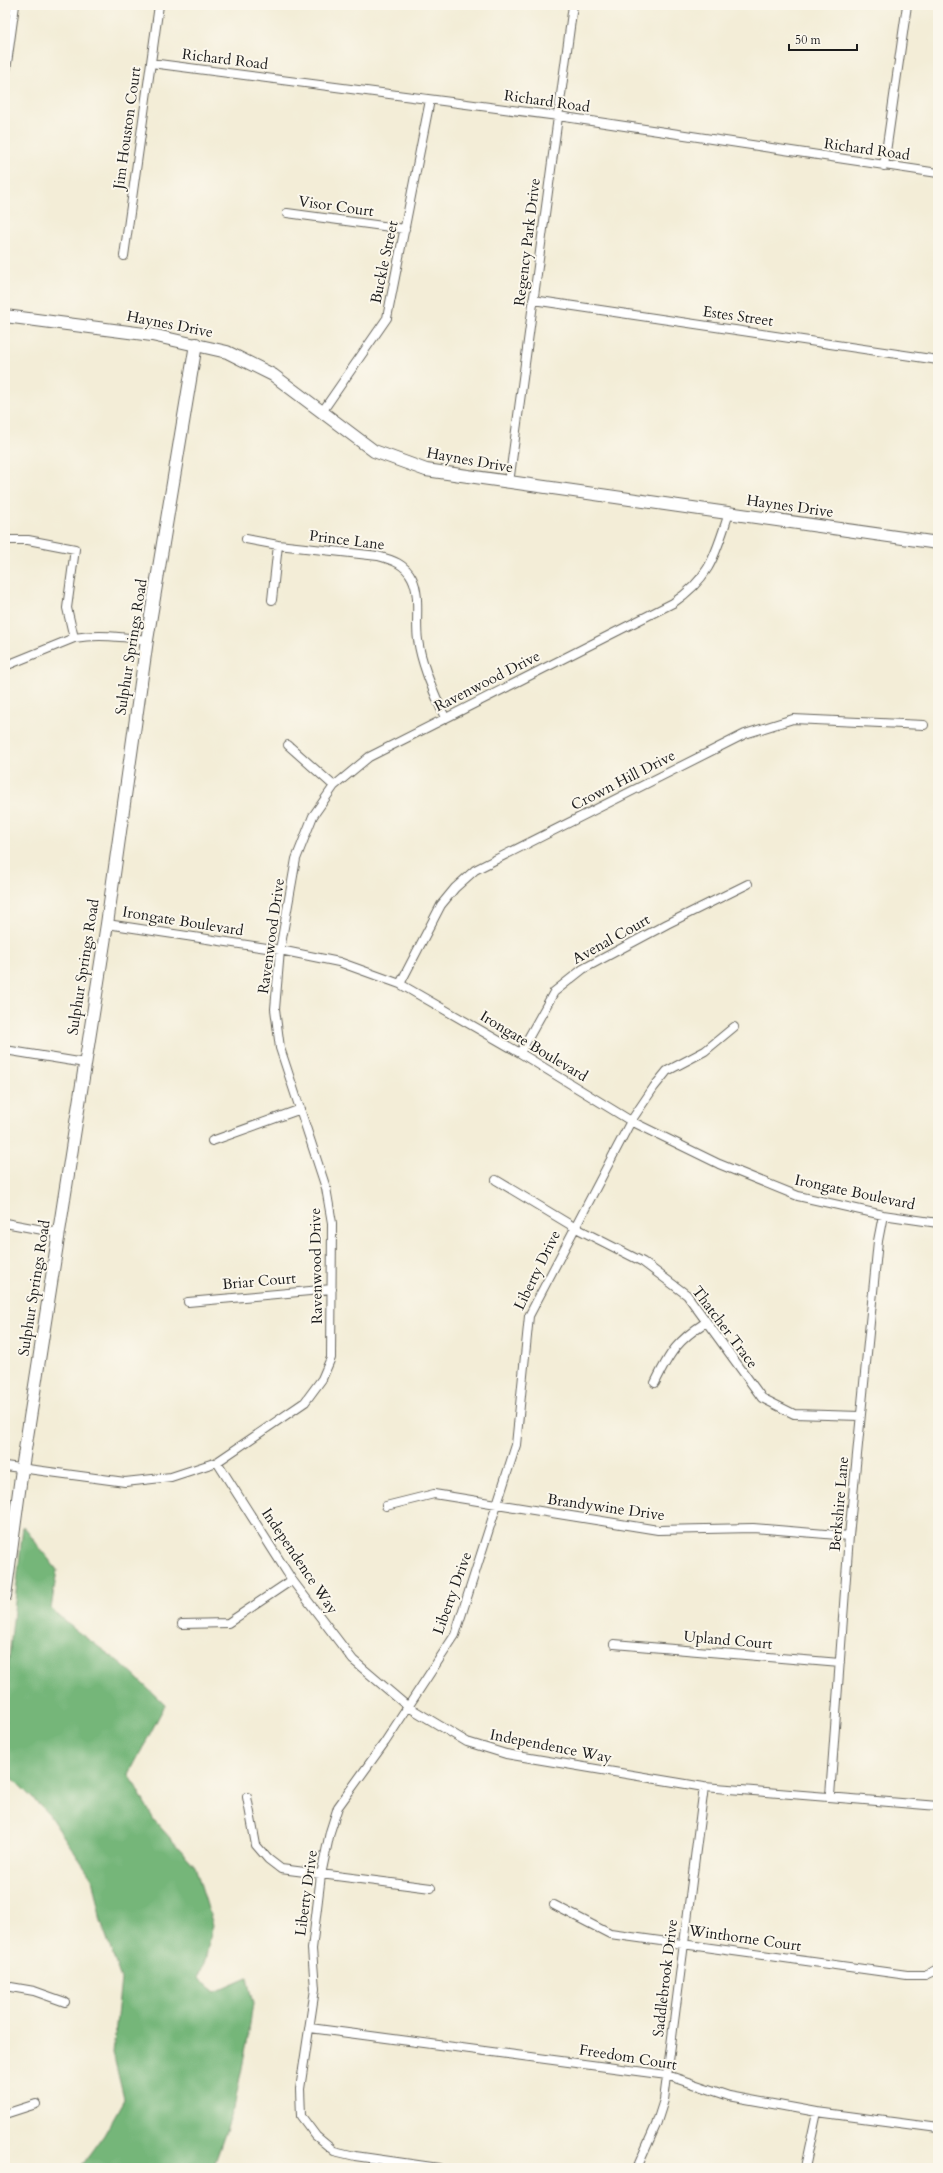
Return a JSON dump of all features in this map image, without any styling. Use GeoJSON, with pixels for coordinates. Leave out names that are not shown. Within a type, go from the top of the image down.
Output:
{"type":"FeatureCollection","features":[{"type":"Feature","properties":{"kind":"street"},"geometry":{"type":"LineString","coordinates":[[5,78],[15,5]]}},
{"type":"Feature","properties":{"kind":"street","name":"Jim Houston Court"},"geometry":{"type":"LineString","coordinates":[[124,256],[160,5]]}},
{"type":"Feature","properties":{"kind":"street","name":"Regency Park Drive"},"geometry":{"type":"LineString","coordinates":[[509,483],[573,5]]}},
{"type":"Feature","properties":{"kind":"street"},"geometry":{"type":"LineString","coordinates":[[884,166],[907,5]]}},
{"type":"Feature","properties":{"kind":"street","name":"Richard Road"},"geometry":{"type":"LineString","coordinates":[[151,63],[558,116],[938,173]]}},
{"type":"Feature","properties":{"kind":"street","name":"Buckle Street"},"geometry":{"type":"LineString","coordinates":[[322,412],[387,318],[430,100]]}},
{"type":"Feature","properties":{"kind":"street","name":"Visor Court"},"geometry":{"type":"LineString","coordinates":[[287,213],[405,230]]}},
{"type":"Feature","properties":{"kind":"street","name":"Estes Street"},"geometry":{"type":"LineString","coordinates":[[533,300],[938,360]]}},
{"type":"Feature","properties":{"kind":"street","name":"Haynes Drive"},"geometry":{"type":"LineString","coordinates":[[5,316],[152,335],[227,352],[273,375],[374,451],[426,470],[938,543]]}},
{"type":"Feature","properties":{"kind":"street","name":"Sulphur Springs Road"},"geometry":{"type":"LineString","coordinates":[[5,1596],[22,1469],[107,924],[148,640],[196,344]]}},
{"type":"Feature","properties":{"kind":"street","name":"Ravenwood Drive"},"geometry":{"type":"LineString","coordinates":[[5,1466],[125,1482],[170,1477],[217,1462],[305,1402],[322,1379],[331,1358],[332,1223],[326,1188],[280,1048],[275,1009],[280,950],[296,860],[313,816],[334,786],[369,757],[673,603],[690,591],[705,575],[715,557],[729,513]]}},
{"type":"Feature","properties":{"kind":"street","name":"Prince Lane"},"geometry":{"type":"LineString","coordinates":[[246,539],[278,545],[378,556],[393,560],[405,567],[413,579],[416,596],[418,639],[425,671],[445,718]]}},
{"type":"Feature","properties":{"kind":"street"},"geometry":{"type":"LineString","coordinates":[[5,540],[28,540],[75,549],[67,608],[74,638]]}},
{"type":"Feature","properties":{"kind":"street"},"geometry":{"type":"LineString","coordinates":[[272,600],[278,545]]}},
{"type":"Feature","properties":{"kind":"street"},"geometry":{"type":"LineString","coordinates":[[5,666],[74,638],[101,635],[148,640]]}},
{"type":"Feature","properties":{"kind":"street","name":"Crown Hill Drive"},"geometry":{"type":"LineString","coordinates":[[400,984],[441,905],[454,888],[475,870],[738,738],[793,719],[924,725]]}},
{"type":"Feature","properties":{"kind":"street"},"geometry":{"type":"LineString","coordinates":[[288,745],[334,786]]}},
{"type":"Feature","properties":{"kind":"street","name":"Avenal Court"},"geometry":{"type":"LineString","coordinates":[[520,1052],[554,992],[583,969],[667,924],[748,884]]}},
{"type":"Feature","properties":{"kind":"street","name":"Irongate Boulevard"},"geometry":{"type":"LineString","coordinates":[[107,924],[280,950],[339,962],[400,984],[520,1052],[631,1121],[719,1164],[798,1196],[883,1215],[938,1223]]}},
{"type":"Feature","properties":{"kind":"street","name":"Liberty Drive"},"geometry":{"type":"LineString","coordinates":[[439,2168],[355,2156],[334,2151],[316,2136],[301,2116],[300,2089],[315,1989],[312,1949],[321,1875],[330,1832],[338,1807],[385,1742],[454,1635],[498,1505],[516,1445],[529,1316],[574,1227],[631,1121],[667,1071],[705,1051],[734,1027]]}},
{"type":"Feature","properties":{"kind":"street"},"geometry":{"type":"LineString","coordinates":[[5,1050],[85,1063]]}},
{"type":"Feature","properties":{"kind":"street"},"geometry":{"type":"LineString","coordinates":[[212,1141],[301,1110]]}},
{"type":"Feature","properties":{"kind":"street","name":"Thatcher Trace"},"geometry":{"type":"LineString","coordinates":[[496,1180],[574,1227],[642,1262],[687,1295],[762,1398],[794,1414],[860,1416]]}},
{"type":"Feature","properties":{"kind":"street","name":"Berkshire Lane"},"geometry":{"type":"LineString","coordinates":[[830,1796],[849,1536],[878,1241],[883,1215]]}},
{"type":"Feature","properties":{"kind":"street"},"geometry":{"type":"LineString","coordinates":[[5,1223],[59,1232]]}},
{"type":"Feature","properties":{"kind":"street","name":"Briar Court"},"geometry":{"type":"LineString","coordinates":[[188,1302],[332,1289]]}},
{"type":"Feature","properties":{"kind":"street"},"geometry":{"type":"LineString","coordinates":[[655,1383],[669,1354],[688,1333],[706,1322]]}},
{"type":"Feature","properties":{"kind":"street","name":"Independence Way"},"geometry":{"type":"LineString","coordinates":[[217,1462],[292,1580],[353,1660],[407,1706],[467,1742],[506,1754],[704,1787],[830,1796],[938,1806]]}},
{"type":"Feature","properties":{"kind":"street","name":"Brandywine Drive"},"geometry":{"type":"LineString","coordinates":[[386,1506],[434,1494],[658,1530],[753,1528],[849,1536]]}},
{"type":"Feature","properties":{"kind":"street"},"geometry":{"type":"LineString","coordinates":[[182,1624],[228,1623],[292,1580]]}},
{"type":"Feature","properties":{"kind":"street","name":"Upland Court"},"geometry":{"type":"LineString","coordinates":[[614,1644],[840,1663]]}},
{"type":"Feature","properties":{"kind":"street","name":"Saddlebrook Drive"},"geometry":{"type":"LineString","coordinates":[[637,2168],[664,2100],[704,1787]]}},
{"type":"Feature","properties":{"kind":"street"},"geometry":{"type":"LineString","coordinates":[[247,1797],[256,1845],[268,1859],[281,1870],[432,1888]]}},
{"type":"Feature","properties":{"kind":"street","name":"Winthorne Court"},"geometry":{"type":"LineString","coordinates":[[554,1905],[610,1934],[907,1975],[925,1975],[938,1969]]}},
{"type":"Feature","properties":{"kind":"street"},"geometry":{"type":"LineString","coordinates":[[5,1986],[34,1991],[65,2002]]}},
{"type":"Feature","properties":{"kind":"street","name":"Freedom Court"},"geometry":{"type":"LineString","coordinates":[[310,2028],[667,2075],[729,2096],[817,2112],[938,2128]]}},
{"type":"Feature","properties":{"kind":"street"},"geometry":{"type":"LineString","coordinates":[[5,2114],[36,2104]]}},
{"type":"Feature","properties":{"kind":"street"},"geometry":{"type":"LineString","coordinates":[[806,2168],[817,2112]]}},
{"type":"Feature","properties":{"kind":"green space"},"geometry":{"type":"Polygon","coordinates":[[[23,1526],[57,1570],[51,1609],[74,1629],[122,1664],[165,1705],[129,1774],[154,1820],[195,1866],[213,1925],[204,1964],[198,1978],[215,1992],[247,1978],[253,2004],[247,2043],[234,2108],[213,2168],[80,2168],[104,2135],[124,2099],[113,2053],[121,1979],[101,1921],[92,1878],[49,1815],[5,1771],[5,1696],[23,1526]]]}}]}
